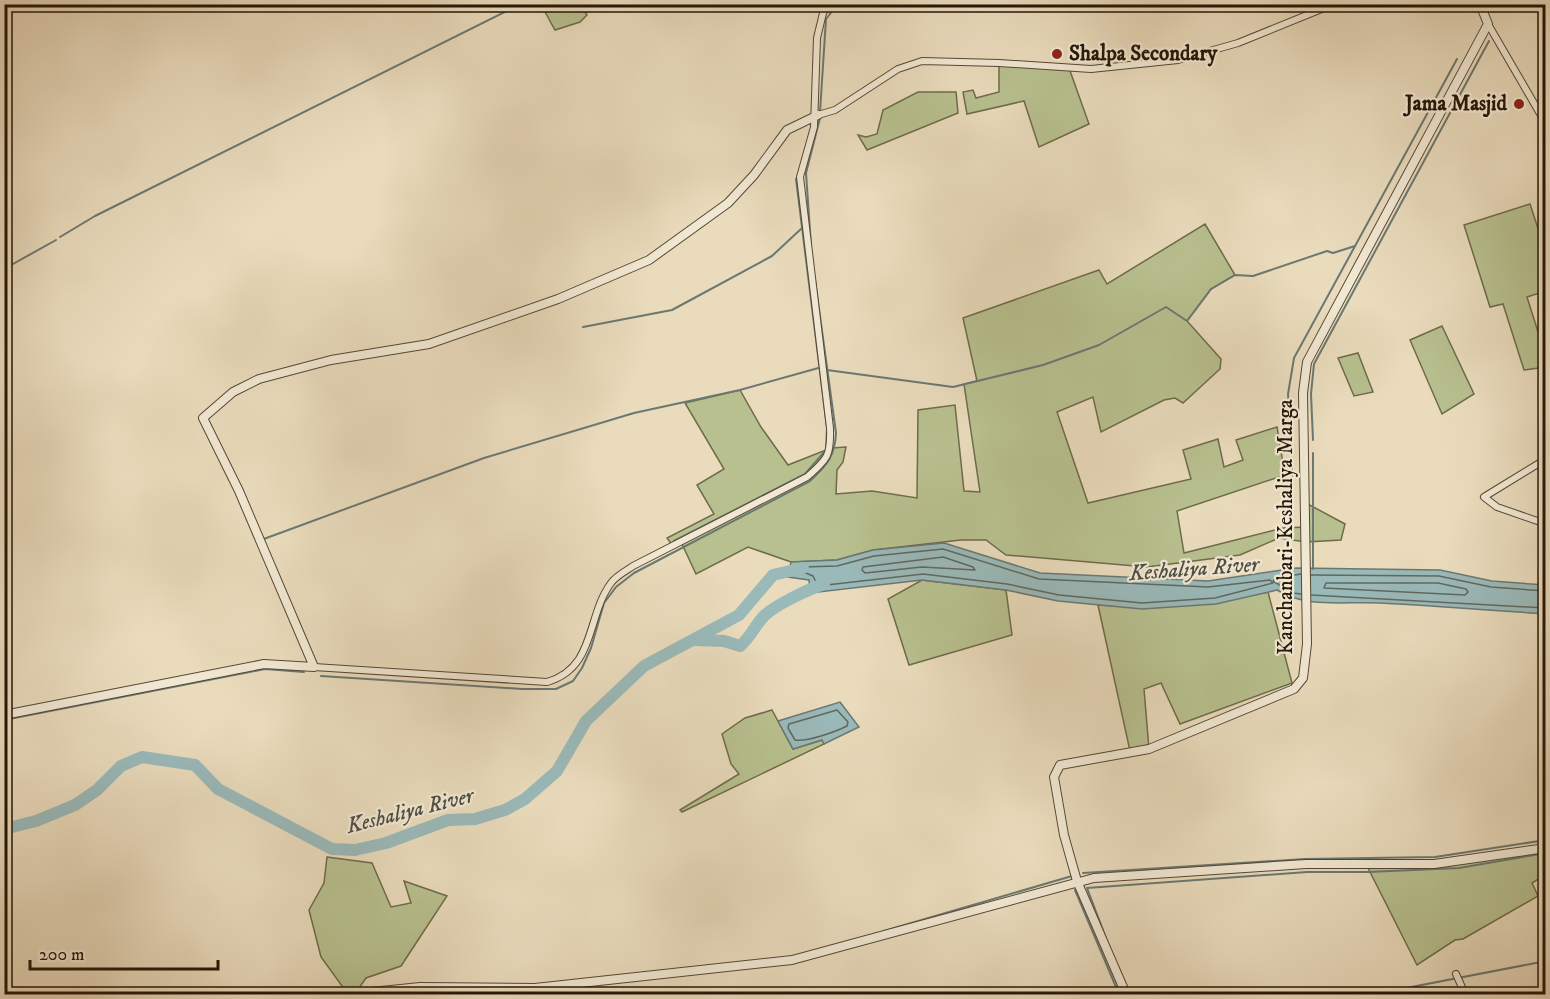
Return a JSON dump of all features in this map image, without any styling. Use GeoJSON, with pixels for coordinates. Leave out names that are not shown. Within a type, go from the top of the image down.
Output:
{"type":"FeatureCollection","features":[{"type":"Feature","properties":{"kind":"street"},"geometry":{"type":"LineString","coordinates":[[4,715],[264,664],[548,681],[559,678],[570,673],[586,647],[601,601],[611,582],[633,567],[807,477],[826,460],[831,448],[800,177],[818,115],[817,38],[823,13],[828,4]]}},
{"type":"Feature","properties":{"kind":"street"},"geometry":{"type":"LineString","coordinates":[[314,667],[239,491],[203,418],[233,392],[259,379],[331,360],[429,344],[558,299],[649,260],[728,203],[754,175],[787,130],[818,115],[835,110],[898,69],[922,62],[999,63],[1091,69],[1178,60],[1238,43],[1334,4]]}},
{"type":"Feature","properties":{"kind":"street"},"geometry":{"type":"LineString","coordinates":[[1480,4],[1488,24],[1545,124]]}},
{"type":"Feature","properties":{"kind":"street","name":"Kanchanbari-Keshaliya Marga"},"geometry":{"type":"LineString","coordinates":[[1126,994],[1077,881],[1064,835],[1054,777],[1060,765],[1149,748],[1294,689],[1303,678],[1307,644],[1303,393],[1307,362],[1488,24]]}},
{"type":"Feature","properties":{"kind":"street"},"geometry":{"type":"LineString","coordinates":[[1545,459],[1484,497],[1497,507],[1545,524]]}},
{"type":"Feature","properties":{"kind":"street"},"geometry":{"type":"LineString","coordinates":[[352,994],[420,987],[535,988],[792,960],[825,954],[1077,881],[1306,864],[1434,864],[1545,848]]}},
{"type":"Feature","properties":{"kind":"street"},"geometry":{"type":"LineString","coordinates":[[1456,974],[1458,983],[1465,994]]}},
{"type":"Feature","properties":{"kind":"green space"},"geometry":{"type":"Polygon","coordinates":[[[557,5],[581,5],[587,15],[580,22],[555,30],[544,10],[557,5]]]}},
{"type":"Feature","properties":{"kind":"green space"},"geometry":{"type":"Polygon","coordinates":[[[999,63],[1069,68],[1089,124],[1039,147],[1024,101],[967,114],[963,92],[973,90],[976,98],[999,92],[999,63]]]}},
{"type":"Feature","properties":{"kind":"green space"},"geometry":{"type":"Polygon","coordinates":[[[918,92],[956,92],[958,113],[867,150],[858,135],[866,137],[877,134],[883,110],[918,92]]]}},
{"type":"Feature","properties":{"kind":"green space"},"geometry":{"type":"Polygon","coordinates":[[[1530,204],[1545,250],[1546,291],[1527,297],[1545,354],[1546,367],[1524,370],[1503,304],[1490,307],[1464,225],[1530,204]]]}},
{"type":"Feature","properties":{"kind":"green space"},"geometry":{"type":"Polygon","coordinates":[[[1205,224],[1235,275],[1211,289],[1187,321],[1221,359],[1220,369],[1183,403],[1175,398],[1164,400],[1101,432],[1093,397],[1057,412],[1088,503],[1191,479],[1183,450],[1218,439],[1224,467],[1243,460],[1236,440],[1277,427],[1285,475],[1177,511],[1184,553],[1283,528],[1306,527],[1306,503],[1345,524],[1341,540],[1306,542],[1279,538],[1240,555],[1147,567],[1006,555],[986,540],[961,540],[873,550],[837,560],[791,562],[748,547],[696,574],[681,542],[673,546],[667,538],[714,514],[697,485],[724,469],[685,403],[740,390],[761,427],[788,465],[831,448],[846,447],[843,462],[837,470],[836,494],[872,491],[917,498],[918,410],[955,405],[964,491],[980,492],[964,384],[977,381],[963,318],[1099,270],[1107,284],[1205,224]]]}},
{"type":"Feature","properties":{"kind":"green space"},"geometry":{"type":"Polygon","coordinates":[[[1442,326],[1474,394],[1442,414],[1410,340],[1442,326]]]}},
{"type":"Feature","properties":{"kind":"green space"},"geometry":{"type":"Polygon","coordinates":[[[1358,353],[1373,392],[1354,396],[1338,358],[1358,353]]]}},
{"type":"Feature","properties":{"kind":"green space"},"geometry":{"type":"Polygon","coordinates":[[[922,580],[1006,590],[1012,635],[909,665],[888,599],[922,580]]]}},
{"type":"Feature","properties":{"kind":"green space"},"geometry":{"type":"Polygon","coordinates":[[[1268,592],[1292,683],[1180,724],[1161,683],[1144,689],[1149,749],[1130,751],[1098,605],[1141,607],[1184,605],[1268,592]]]}},
{"type":"Feature","properties":{"kind":"green space"},"geometry":{"type":"Polygon","coordinates":[[[772,710],[793,749],[822,740],[824,744],[682,812],[680,810],[739,774],[731,764],[722,734],[745,718],[772,710]]]}},
{"type":"Feature","properties":{"kind":"green space"},"geometry":{"type":"Polygon","coordinates":[[[1540,849],[1545,854],[1545,875],[1532,883],[1538,896],[1463,939],[1455,940],[1417,965],[1367,866],[1435,864],[1540,849]]]}},
{"type":"Feature","properties":{"kind":"green space"},"geometry":{"type":"Polygon","coordinates":[[[327,857],[372,863],[391,907],[411,903],[404,881],[447,896],[401,966],[366,978],[359,988],[362,994],[340,994],[345,990],[321,957],[309,910],[324,883],[327,857]]]}},
{"type":"Feature","properties":{"kind":"water"},"geometry":{"type":"Polygon","coordinates":[[[944,543],[1040,573],[1208,581],[1296,568],[1440,570],[1492,581],[1545,585],[1546,614],[1380,603],[1314,602],[1301,600],[1277,590],[1216,604],[1142,609],[1058,601],[1006,590],[922,580],[810,593],[809,580],[788,577],[791,562],[837,560],[873,550],[944,543]]]}},
{"type":"Feature","properties":{"kind":"water"},"geometry":{"type":"Polygon","coordinates":[[[840,702],[859,727],[824,744],[822,740],[793,749],[778,721],[840,702]]]}},
{"type":"Feature","properties":{"kind":"waterway"},"geometry":{"type":"LineString","coordinates":[[60,237],[95,216],[521,4]]}},
{"type":"Feature","properties":{"kind":"waterway"},"geometry":{"type":"LineString","coordinates":[[820,112],[826,19],[838,4]]}},
{"type":"Feature","properties":{"kind":"waterway"},"geometry":{"type":"LineString","coordinates":[[1313,440],[1311,394],[1314,364],[1489,41]]}},
{"type":"Feature","properties":{"kind":"waterway"},"geometry":{"type":"LineString","coordinates":[[1292,452],[1288,394],[1294,358],[1457,59]]}},
{"type":"Feature","properties":{"kind":"waterway"},"geometry":{"type":"LineString","coordinates":[[811,245],[806,173],[820,118]]}},
{"type":"Feature","properties":{"kind":"waterway"},"geometry":{"type":"LineString","coordinates":[[674,541],[805,474],[826,450],[827,428],[796,179]]}},
{"type":"Feature","properties":{"kind":"waterway"},"geometry":{"type":"LineString","coordinates":[[583,327],[672,310],[772,256],[802,228]]}},
{"type":"Feature","properties":{"kind":"waterway"},"geometry":{"type":"LineString","coordinates":[[4,269],[56,240]]}},
{"type":"Feature","properties":{"kind":"waterway"},"geometry":{"type":"LineString","coordinates":[[827,370],[953,387],[1043,365],[1099,345],[1166,307],[1187,321],[1211,289],[1235,275],[1253,276],[1327,251],[1333,253],[1355,246]]}},
{"type":"Feature","properties":{"kind":"waterway"},"geometry":{"type":"LineString","coordinates":[[321,676],[522,689],[556,689],[573,681],[591,648],[604,603],[616,587],[634,573],[810,481],[829,460],[834,448],[836,433],[815,280]]}},
{"type":"Feature","properties":{"kind":"waterway"},"geometry":{"type":"LineString","coordinates":[[261,540],[484,458],[634,413],[740,390],[822,367]]}},
{"type":"Feature","properties":{"kind":"waterway"},"geometry":{"type":"LineString","coordinates":[[1313,453],[1313,569]]}},
{"type":"Feature","properties":{"kind":"waterway"},"geometry":{"type":"LineString","coordinates":[[1292,462],[1292,533]]}},
{"type":"Feature","properties":{"kind":"waterway","name":"Keshaliya River"},"geometry":{"type":"LineString","coordinates":[[4,829],[36,821],[75,805],[97,790],[121,766],[142,757],[195,765],[218,789],[332,849],[355,850],[386,843],[448,820],[475,819],[505,810],[525,799],[557,771],[586,721],[644,666],[739,615],[773,575],[803,568]]}},
{"type":"Feature","properties":{"kind":"waterway","name":"Keshaliya River"},"geometry":{"type":"LineString","coordinates":[[694,640],[724,641],[740,646],[769,612],[792,598],[824,584]]}},
{"type":"Feature","properties":{"kind":"waterway"},"geometry":{"type":"LineString","coordinates":[[4,720],[265,669],[304,672]]}},
{"type":"Feature","properties":{"kind":"waterway"},"geometry":{"type":"LineString","coordinates":[[1083,873],[1305,859],[1435,857],[1546,840]]}},
{"type":"Feature","properties":{"kind":"waterway"},"geometry":{"type":"LineString","coordinates":[[1106,938],[1087,888],[1307,872],[1459,868],[1546,853]]}},
{"type":"Feature","properties":{"kind":"waterway"},"geometry":{"type":"LineString","coordinates":[[884,931],[1072,876]]}},
{"type":"Feature","properties":{"kind":"waterway"},"geometry":{"type":"LineString","coordinates":[[1075,890],[1119,994]]}},
{"type":"Feature","properties":{"kind":"waterway"},"geometry":{"type":"LineString","coordinates":[[1375,994],[1546,961]]}},
{"type":"Feature","properties":{"kind":"waterway"},"geometry":{"type":"LineString","coordinates":[[1127,987],[1131,994]]}},
{"type":"Feature","properties":{"kind":"place","name":"Shalpa Secondary"},"geometry":{"type":"Point","coordinates":[1057,54]}},
{"type":"Feature","properties":{"kind":"place","name":"Jama Masjid"},"geometry":{"type":"Point","coordinates":[1519,104]}}]}
